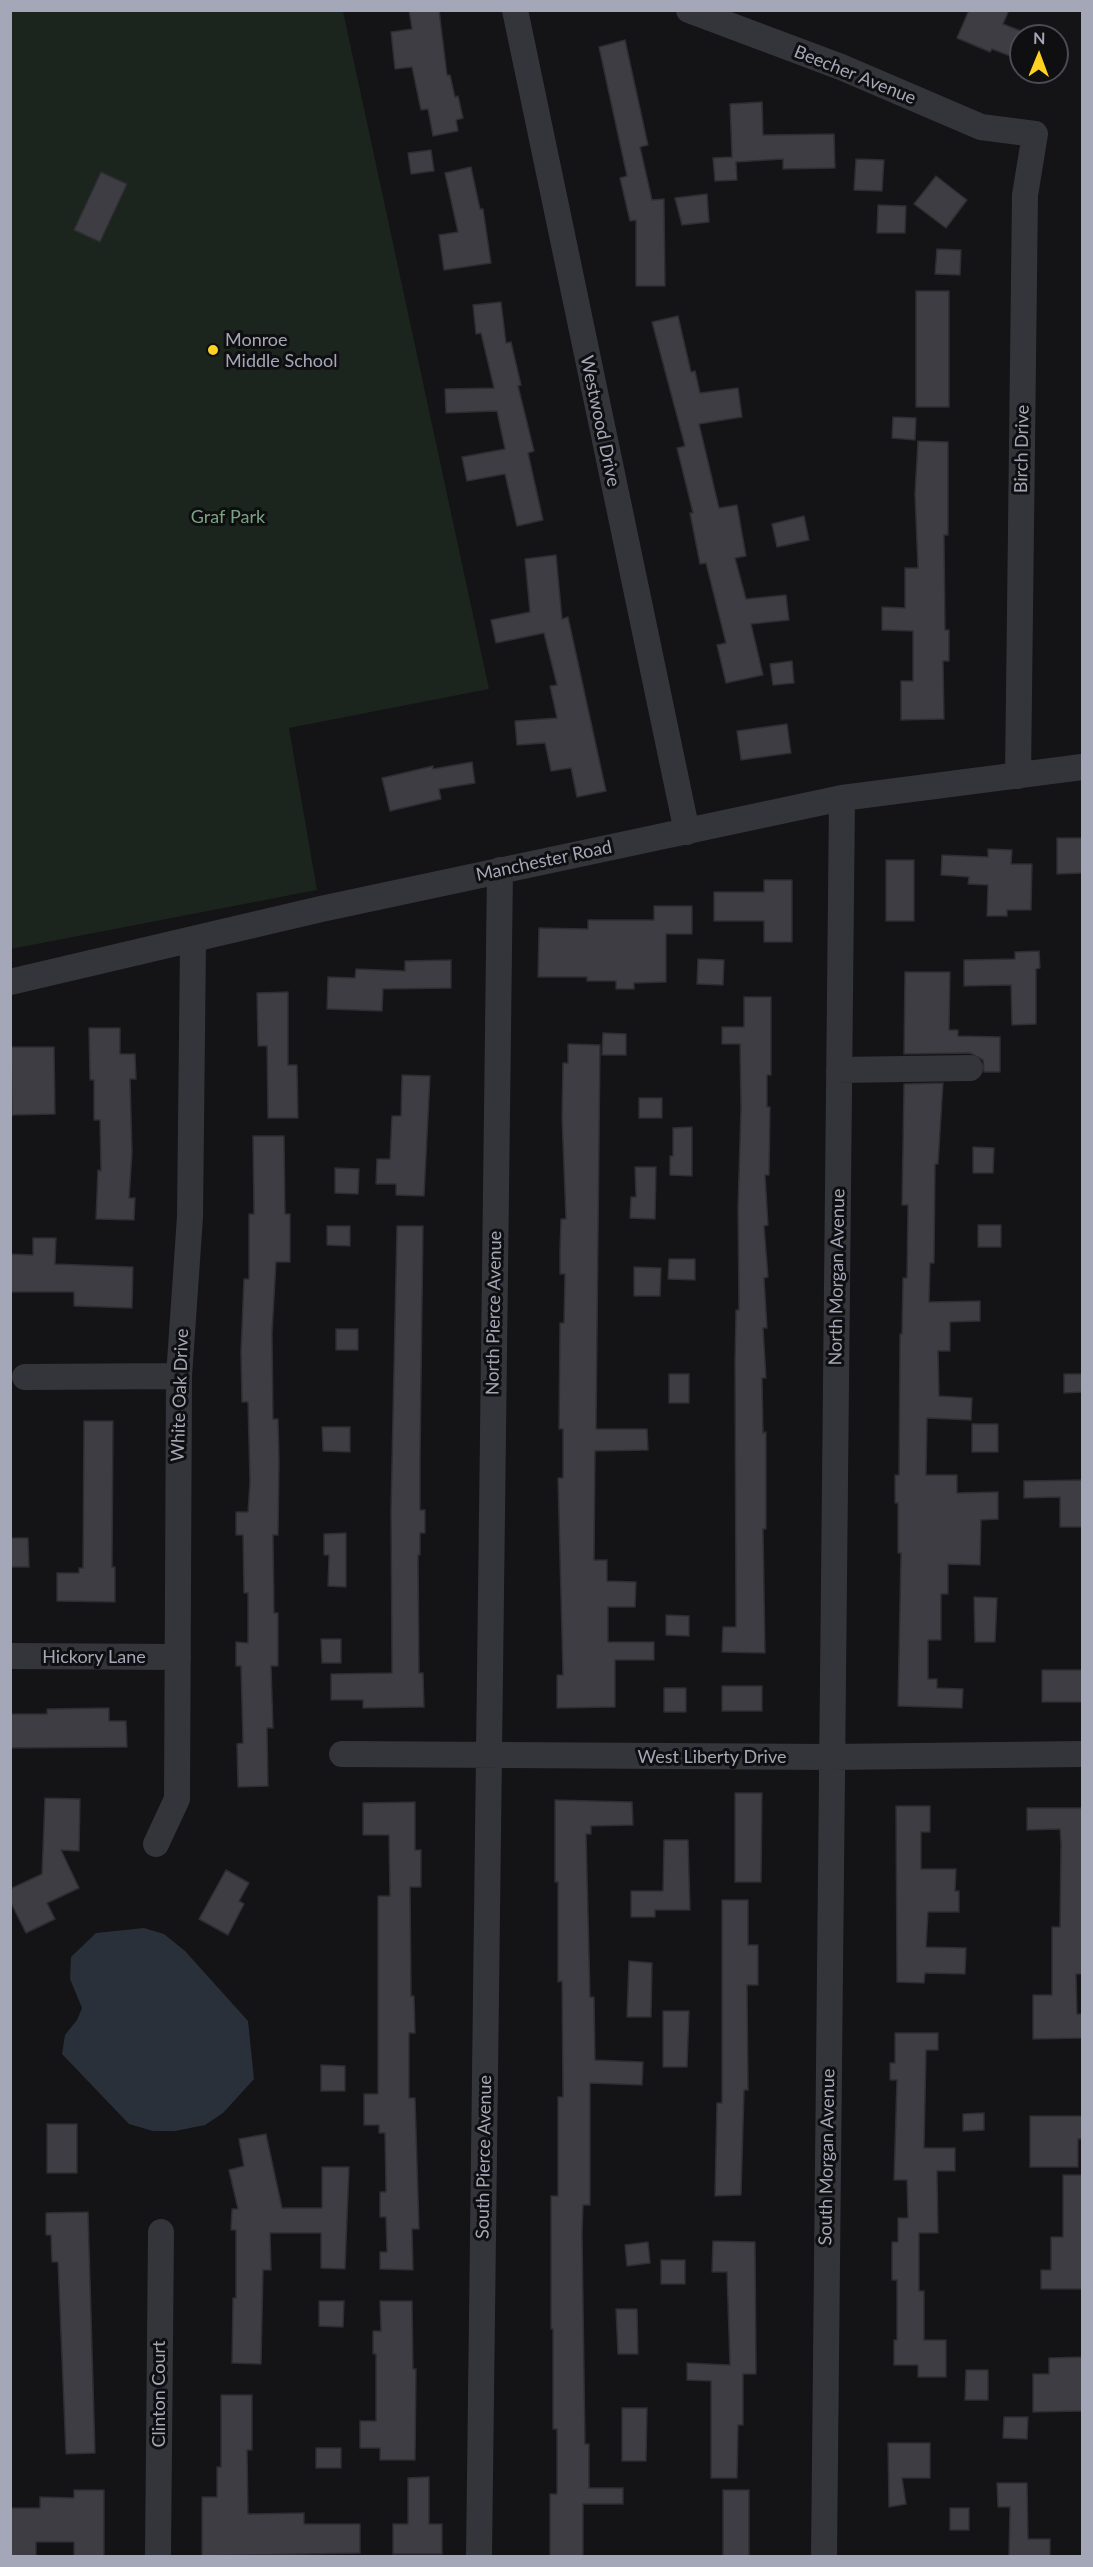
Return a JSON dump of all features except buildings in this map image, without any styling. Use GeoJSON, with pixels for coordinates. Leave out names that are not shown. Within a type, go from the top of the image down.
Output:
{"type":"FeatureCollection","features":[{"type":"Feature","properties":{"kind":"street","name":"Westwood Drive"},"geometry":{"type":"LineString","coordinates":[[515,10],[687,832]]}},
{"type":"Feature","properties":{"kind":"street","name":"Beecher Avenue"},"geometry":{"type":"LineString","coordinates":[[688,10],[841,68],[981,127],[1023,133]]}},
{"type":"Feature","properties":{"kind":"street","name":"Birch Drive"},"geometry":{"type":"LineString","coordinates":[[1018,776],[1025,195],[1035,134],[1023,133]]}},
{"type":"Feature","properties":{"kind":"street","name":"Manchester Road"},"geometry":{"type":"LineString","coordinates":[[10,982],[194,941],[321,909],[842,798],[1083,767]]}},
{"type":"Feature","properties":{"kind":"street","name":"North Morgan Avenue"},"geometry":{"type":"LineString","coordinates":[[831,1757],[842,798]]}},
{"type":"Feature","properties":{"kind":"street","name":"North Pierce Avenue"},"geometry":{"type":"LineString","coordinates":[[488,1756],[500,870]]}},
{"type":"Feature","properties":{"kind":"street","name":"White Oak Drive"},"geometry":{"type":"LineString","coordinates":[[156,1845],[177,1799],[179,1376],[190,1217],[194,941]]}},
{"type":"Feature","properties":{"kind":"street"},"geometry":{"type":"LineString","coordinates":[[839,1070],[970,1068]]}},
{"type":"Feature","properties":{"kind":"street"},"geometry":{"type":"LineString","coordinates":[[25,1377],[179,1376]]}},
{"type":"Feature","properties":{"kind":"street","name":"Hickory Lane"},"geometry":{"type":"LineString","coordinates":[[10,1656],[178,1657]]}},
{"type":"Feature","properties":{"kind":"street","name":"West Liberty Drive"},"geometry":{"type":"LineString","coordinates":[[342,1754],[831,1757],[1083,1754]]}},
{"type":"Feature","properties":{"kind":"street","name":"South Pierce Avenue"},"geometry":{"type":"LineString","coordinates":[[479,2556],[488,1756]]}},
{"type":"Feature","properties":{"kind":"street","name":"South Morgan Avenue"},"geometry":{"type":"LineString","coordinates":[[824,2556],[831,1757]]}},
{"type":"Feature","properties":{"kind":"street","name":"Clinton Court"},"geometry":{"type":"LineString","coordinates":[[158,2556],[161,2232]]}},
{"type":"Feature","properties":{"kind":"green space","name":"Graf Park"},"geometry":{"type":"Polygon","coordinates":[[[11,11],[343,11],[489,689],[289,728],[317,890],[11,949],[11,11]]]}},
{"type":"Feature","properties":{"kind":"shaded area"},"geometry":{"type":"Polygon","coordinates":[[[144,1928],[164,1934],[185,1951],[248,2021],[254,2079],[223,2113],[205,2125],[175,2131],[153,2131],[129,2124],[62,2054],[65,2035],[77,2020],[82,2008],[70,1979],[71,1957],[96,1933],[144,1928]]]}},
{"type":"Feature","properties":{"kind":"place","name":"Monroe Middle School"},"geometry":{"type":"Point","coordinates":[213,350]}}]}
